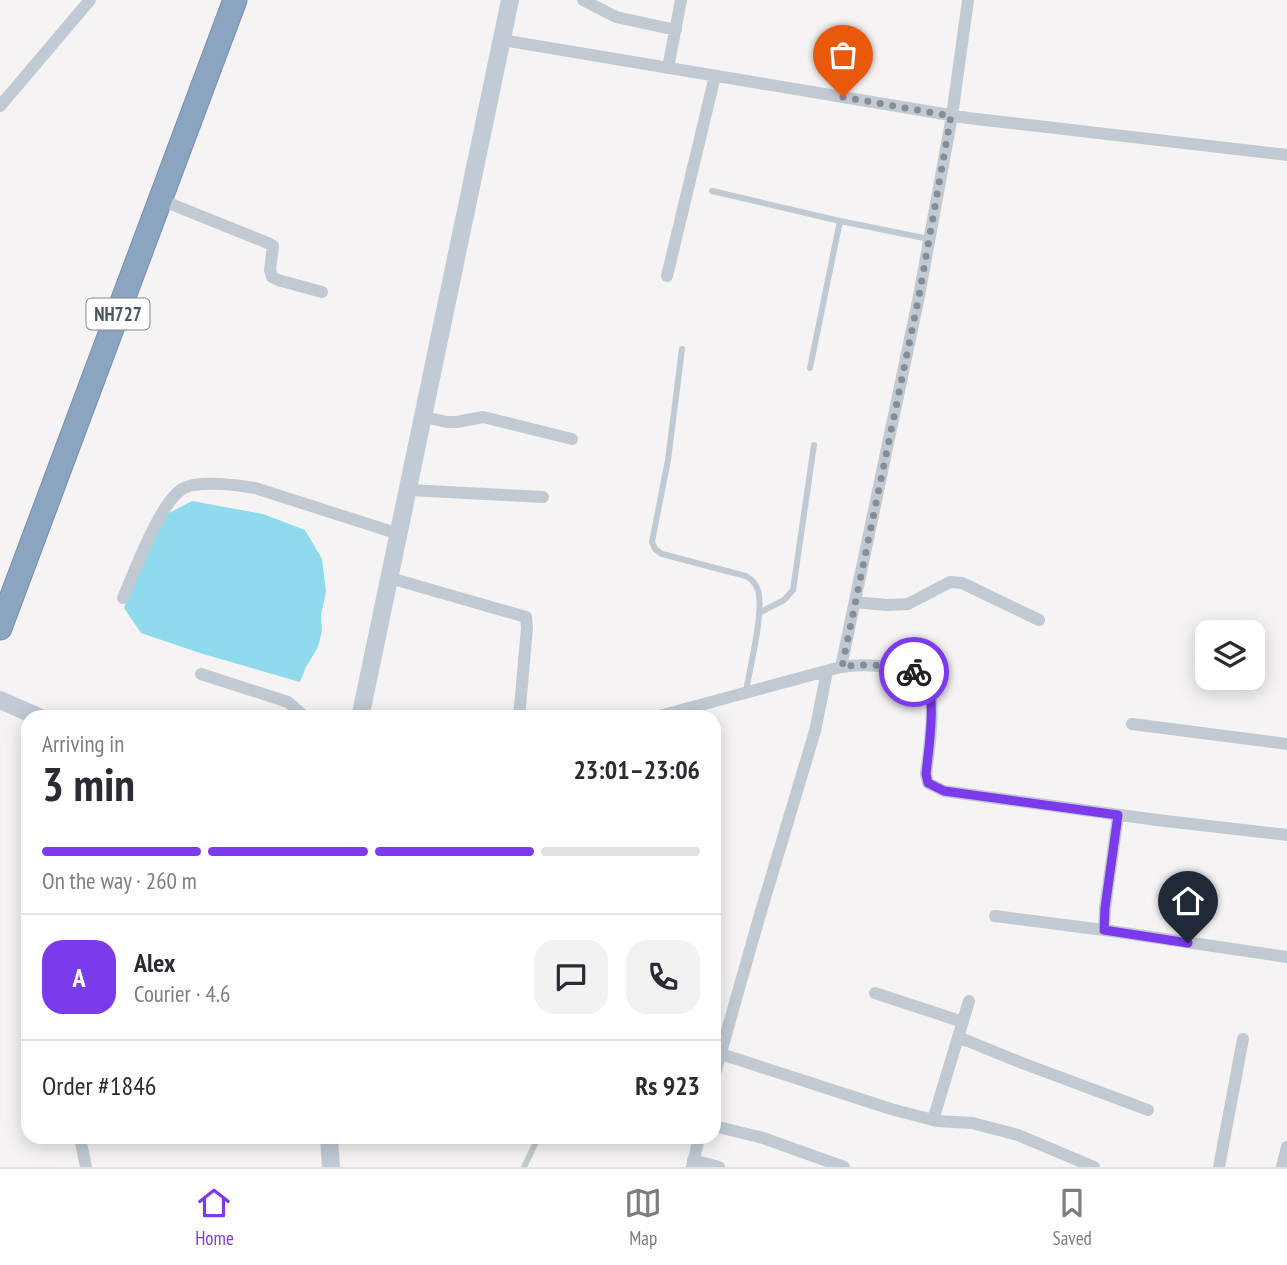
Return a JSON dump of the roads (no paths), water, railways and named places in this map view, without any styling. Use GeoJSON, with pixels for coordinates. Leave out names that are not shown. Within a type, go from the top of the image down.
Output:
{"type":"FeatureCollection","features":[{"type":"Feature","properties":{"kind":"highway","name":"NH727"},"geometry":{"type":"LineString","coordinates":[[0,628],[235,0]]}},
{"type":"Feature","properties":{"kind":"street"},"geometry":{"type":"LineString","coordinates":[[0,106],[90,0]]}},
{"type":"Feature","properties":{"kind":"street"},"geometry":{"type":"LineString","coordinates":[[362,710],[510,0]]}},
{"type":"Feature","properties":{"kind":"street"},"geometry":{"type":"LineString","coordinates":[[583,0],[617,17],[676,30]]}},
{"type":"Feature","properties":{"kind":"street"},"geometry":{"type":"LineString","coordinates":[[668,68],[681,0]]}},
{"type":"Feature","properties":{"kind":"street"},"geometry":{"type":"LineString","coordinates":[[842,667],[929,239],[968,0]]}},
{"type":"Feature","properties":{"kind":"street"},"geometry":{"type":"LineString","coordinates":[[502,40],[951,116],[1287,155]]}},
{"type":"Feature","properties":{"kind":"street"},"geometry":{"type":"LineString","coordinates":[[667,276],[715,76]]}},
{"type":"Feature","properties":{"kind":"street"},"geometry":{"type":"LineString","coordinates":[[161,200],[273,246],[270,270],[272,276],[322,292]]}},
{"type":"Feature","properties":{"kind":"street"},"geometry":{"type":"LineString","coordinates":[[424,417],[447,422],[483,417],[572,439]]}},
{"type":"Feature","properties":{"kind":"street"},"geometry":{"type":"LineString","coordinates":[[123,598],[155,525],[181,489],[188,486],[216,484],[256,488],[399,534]]}},
{"type":"Feature","properties":{"kind":"street"},"geometry":{"type":"LineString","coordinates":[[409,490],[543,496]]}},
{"type":"Feature","properties":{"kind":"street"},"geometry":{"type":"LineString","coordinates":[[390,578],[526,617],[520,710]]}},
{"type":"Feature","properties":{"kind":"street"},"geometry":{"type":"LineString","coordinates":[[855,602],[908,604],[954,582],[962,583],[1039,620]]}},
{"type":"Feature","properties":{"kind":"street"},"geometry":{"type":"LineString","coordinates":[[681,710],[857,664],[913,671],[925,678],[931,696],[926,774],[928,783],[933,787],[944,791],[1118,815],[1287,835]]}},
{"type":"Feature","properties":{"kind":"street"},"geometry":{"type":"LineString","coordinates":[[721,1051],[815,731],[827,671]]}},
{"type":"Feature","properties":{"kind":"street"},"geometry":{"type":"LineString","coordinates":[[201,674],[288,702],[297,710]]}},
{"type":"Feature","properties":{"kind":"street"},"geometry":{"type":"LineString","coordinates":[[1,700],[24,710]]}},
{"type":"Feature","properties":{"kind":"street"},"geometry":{"type":"LineString","coordinates":[[1132,724],[1287,744]]}},
{"type":"Feature","properties":{"kind":"street"},"geometry":{"type":"LineString","coordinates":[[1104,930],[1118,815]]}},
{"type":"Feature","properties":{"kind":"street"},"geometry":{"type":"LineString","coordinates":[[995,916],[1287,957]]}},
{"type":"Feature","properties":{"kind":"street"},"geometry":{"type":"LineString","coordinates":[[875,993],[962,1022]]}},
{"type":"Feature","properties":{"kind":"street"},"geometry":{"type":"LineString","coordinates":[[933,1120],[969,1001]]}},
{"type":"Feature","properties":{"kind":"street"},"geometry":{"type":"LineString","coordinates":[[958,1037],[1149,1110]]}},
{"type":"Feature","properties":{"kind":"street"},"geometry":{"type":"LineString","coordinates":[[1219,1167],[1243,1039]]}},
{"type":"Feature","properties":{"kind":"street"},"geometry":{"type":"LineString","coordinates":[[721,1054],[880,1106],[933,1120],[972,1123],[1018,1135],[1094,1167]]}},
{"type":"Feature","properties":{"kind":"street"},"geometry":{"type":"LineString","coordinates":[[721,1128],[763,1138],[844,1167]]}},
{"type":"Feature","properties":{"kind":"street"},"geometry":{"type":"LineString","coordinates":[[81,1144],[86,1167]]}},
{"type":"Feature","properties":{"kind":"street"},"geometry":{"type":"LineString","coordinates":[[329,1144],[331,1167]]}},
{"type":"Feature","properties":{"kind":"street"},"geometry":{"type":"LineString","coordinates":[[698,1144],[693,1164],[719,1167]]}},
{"type":"Feature","properties":{"kind":"street"},"geometry":{"type":"LineString","coordinates":[[1282,1167],[1287,1147]]}},
{"type":"Feature","properties":{"kind":"lane"},"geometry":{"type":"LineString","coordinates":[[712,191],[929,239]]}},
{"type":"Feature","properties":{"kind":"lane"},"geometry":{"type":"LineString","coordinates":[[810,368],[840,221]]}},
{"type":"Feature","properties":{"kind":"lane"},"geometry":{"type":"LineString","coordinates":[[682,349],[668,460],[652,542],[654,549],[662,554],[746,576],[753,581],[760,597],[759,613],[746,692]]}},
{"type":"Feature","properties":{"kind":"lane"},"geometry":{"type":"LineString","coordinates":[[759,613],[784,600],[793,590],[814,444]]}},
{"type":"Feature","properties":{"kind":"lane"},"geometry":{"type":"LineString","coordinates":[[524,1167],[535,1144]]}},
{"type":"Feature","properties":{"kind":"water"},"geometry":{"type":"Polygon","coordinates":[[[192,501],[263,514],[305,530],[322,559],[326,592],[318,647],[300,682],[141,633],[124,608],[142,560],[167,514],[192,501]]]}}]}
